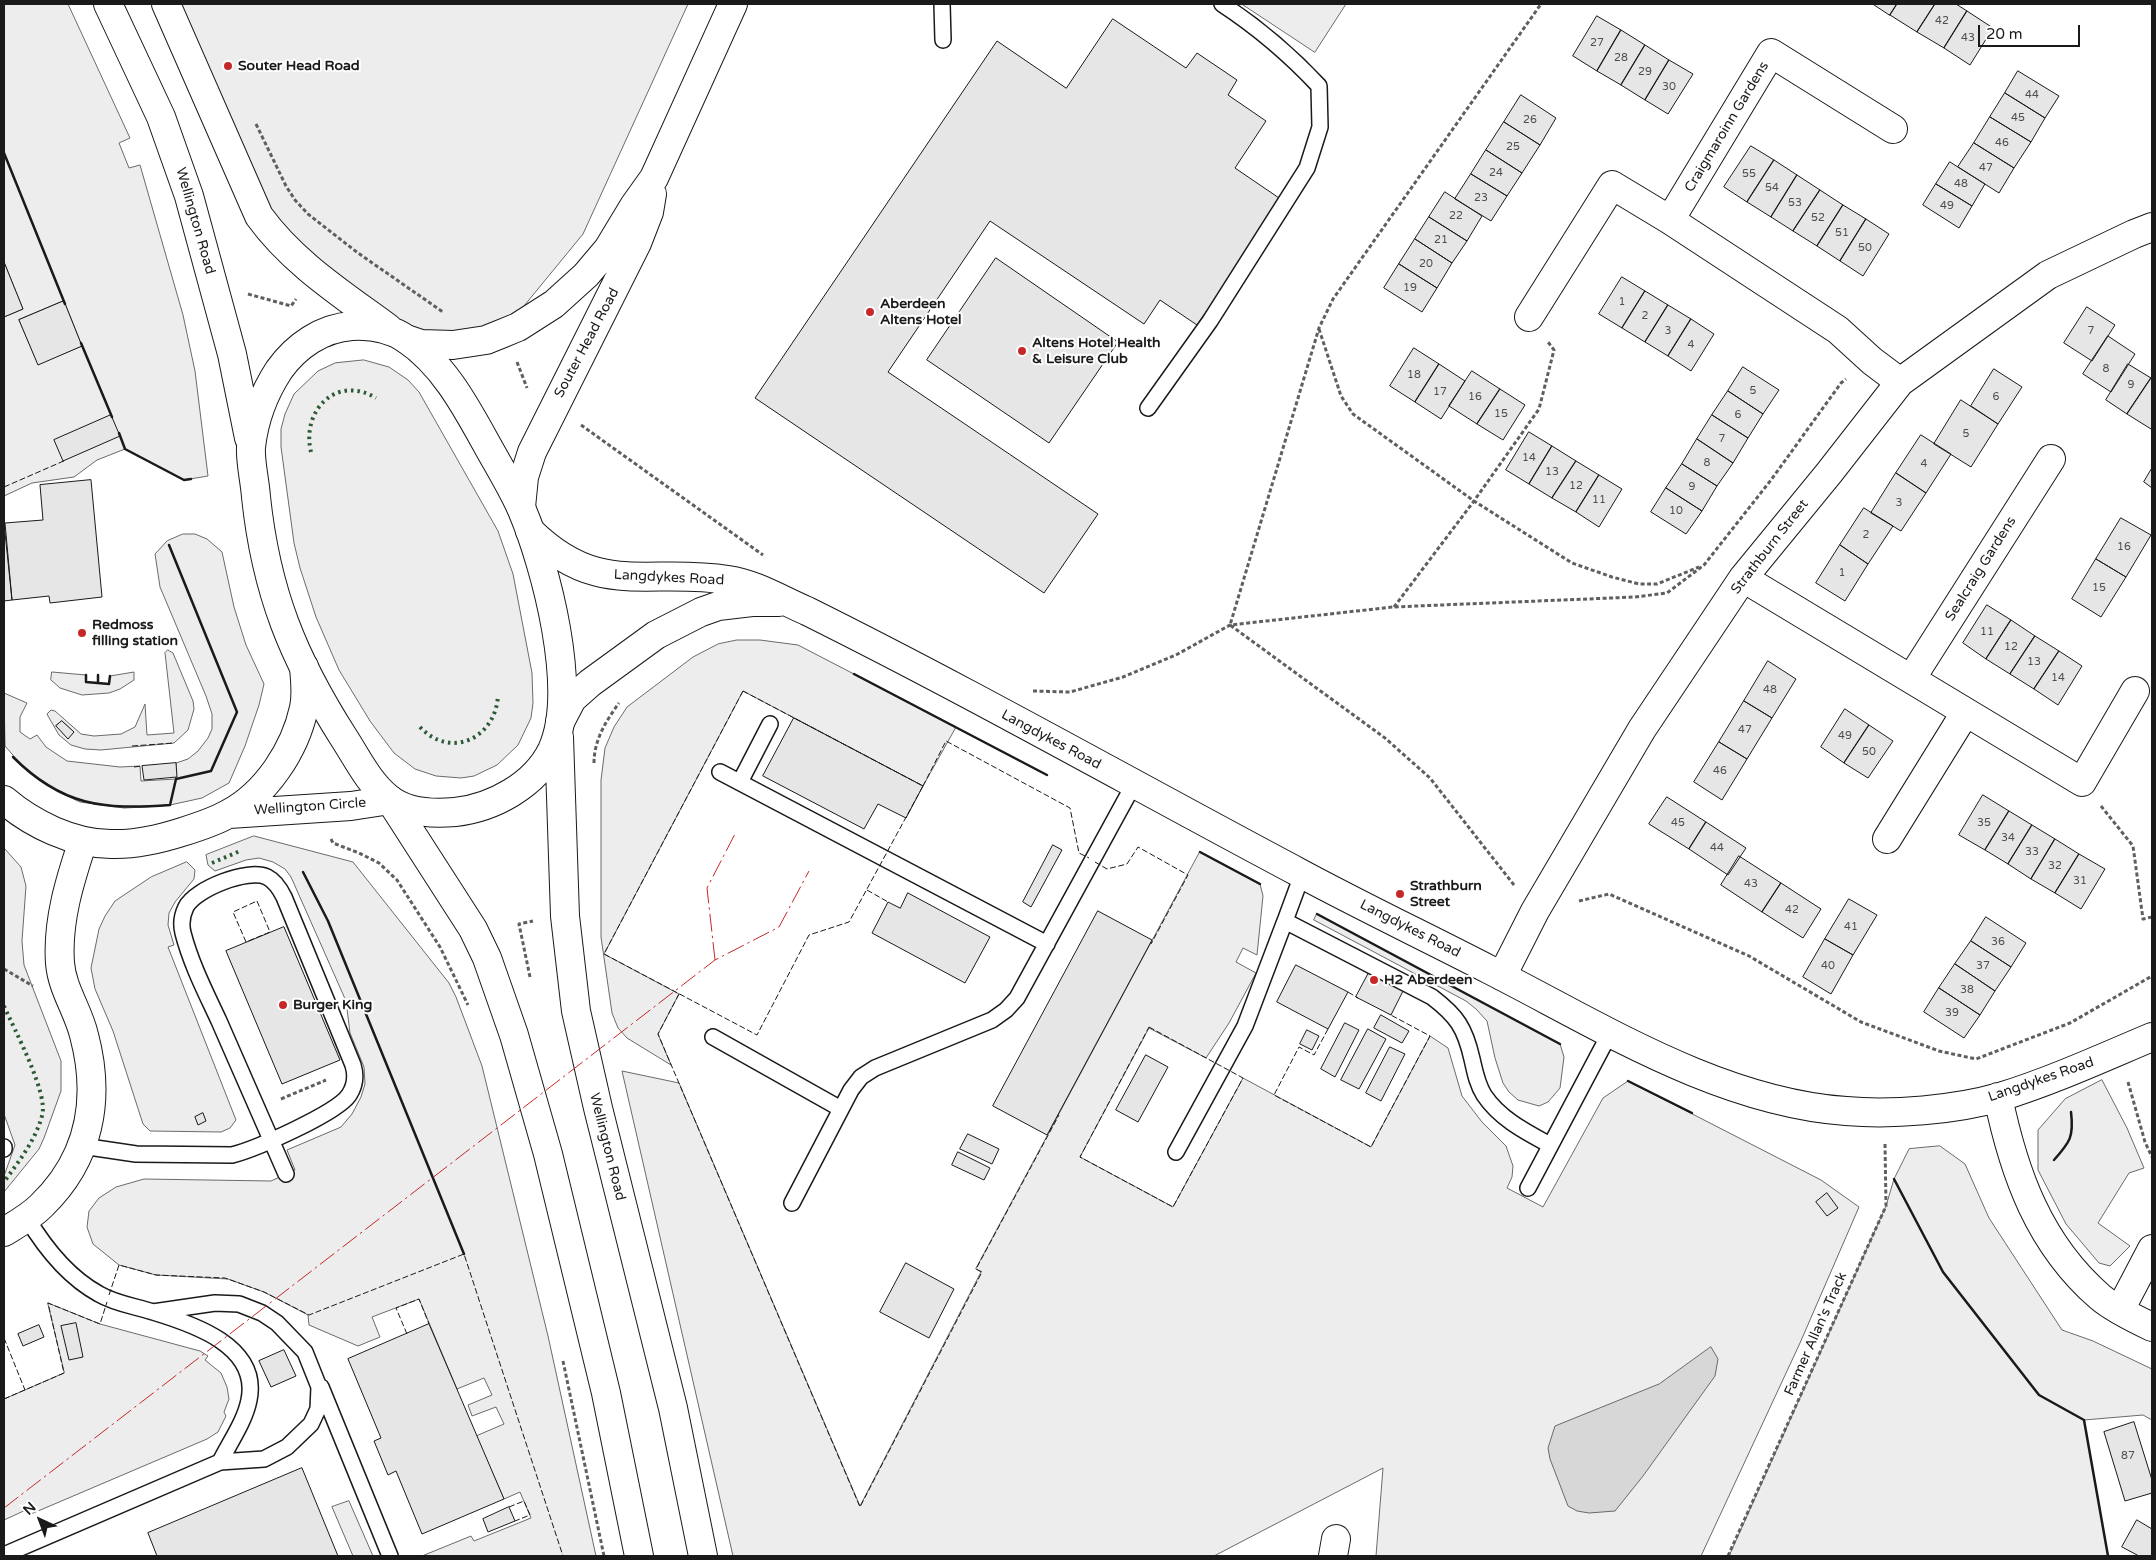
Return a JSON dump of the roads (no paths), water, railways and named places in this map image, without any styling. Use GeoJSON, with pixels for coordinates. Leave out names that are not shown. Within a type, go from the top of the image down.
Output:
{"type":"FeatureCollection","features":[{"type":"Feature","properties":{"kind":"street","name":"Wellington Road"},"geometry":{"type":"LineString","coordinates":[[108,4],[161,118],[186,187],[232,354],[251,449]]}},
{"type":"Feature","properties":{"kind":"street"},"geometry":{"type":"LineString","coordinates":[[166,4],[259,216],[278,241],[297,259],[335,289],[400,335],[439,370],[461,400],[526,519],[544,575],[557,639],[562,690],[559,726],[553,748],[544,763],[533,776],[504,797],[489,804],[456,812],[430,812],[407,808],[390,800]]}},
{"type":"Feature","properties":{"kind":"street","name":"Souter Head Road"},"geometry":{"type":"LineString","coordinates":[[251,449],[258,412],[273,379],[293,353],[318,335],[340,327],[363,325],[400,335],[422,344],[453,345],[486,340],[518,327],[554,304],[586,275],[608,249],[634,206],[654,178],[733,4]]}},
{"type":"Feature","properties":{"kind":"street","name":"Craigmaroinn Gardens"},"geometry":{"type":"LineString","coordinates":[[1670,220],[1771,53],[1893,129]]}},
{"type":"Feature","properties":{"kind":"street","name":"Souter Head Road"},"geometry":{"type":"LineString","coordinates":[[526,519],[523,486],[529,459],[554,405],[637,243],[649,212],[654,178]]}},
{"type":"Feature","properties":{"kind":"street"},"geometry":{"type":"LineString","coordinates":[[1529,317],[1612,185],[1670,220],[1838,330],[1872,361],[1900,382]]}},
{"type":"Feature","properties":{"kind":"street","name":"Strathburn Street"},"geometry":{"type":"LineString","coordinates":[[1502,976],[1535,911],[1642,729],[1743,578],[1830,472],[1900,382],[2048,275],[2152,227]]}},
{"type":"Feature","properties":{"kind":"street"},"geometry":{"type":"LineString","coordinates":[[251,449],[259,521],[272,587],[281,616],[328,712],[368,775],[390,800],[473,929],[487,958],[501,995],[531,1090],[548,1154],[606,1394],[639,1556]]}},
{"type":"Feature","properties":{"kind":"street","name":"Sealcraig Gardens"},"geometry":{"type":"LineString","coordinates":[[1911,679],[2051,458]]}},
{"type":"Feature","properties":{"kind":"street","name":"Langdykes Road"},"geometry":{"type":"LineString","coordinates":[[526,519],[545,546],[559,556],[591,571],[626,577],[693,577],[731,580],[761,590],[859,638],[1302,875],[1502,976],[1634,1046],[1702,1075],[1765,1096],[1806,1106],[1844,1111],[1884,1113],[1942,1108],[1998,1097],[2080,1068],[2152,1037]]}},
{"type":"Feature","properties":{"kind":"street"},"geometry":{"type":"LineString","coordinates":[[1743,578],[2082,782],[2135,691]]}},
{"type":"Feature","properties":{"kind":"street","name":"Langdykes Road"},"geometry":{"type":"LineString","coordinates":[[559,726],[572,699],[590,683],[640,645],[685,619],[718,606],[752,602],[786,602]]}},
{"type":"Feature","properties":{"kind":"street","name":"Wellington Circle"},"geometry":{"type":"LineString","coordinates":[[4,800],[20,813],[43,826],[83,840],[110,844],[141,842],[201,826],[229,814],[246,802],[272,776],[291,745],[304,707],[306,689],[304,666]]}},
{"type":"Feature","properties":{"kind":"street"},"geometry":{"type":"LineString","coordinates":[[1887,839],[1965,713]]}},
{"type":"Feature","properties":{"kind":"street","name":"Wellington Road"},"geometry":{"type":"LineString","coordinates":[[559,726],[564,916],[570,975],[581,1040],[673,1408],[703,1556]]}},
{"type":"Feature","properties":{"kind":"street","name":"Wellington Circle"},"geometry":{"type":"LineString","coordinates":[[229,814],[351,806],[390,800]]}},
{"type":"Feature","properties":{"kind":"street"},"geometry":{"type":"LineString","coordinates":[[4,1232],[27,1218],[55,1190],[74,1165],[90,1119],[92,1083],[84,1034],[62,979],[60,952],[62,920],[83,840]]}},
{"type":"Feature","properties":{"kind":"street"},"geometry":{"type":"LineString","coordinates":[[1998,1097],[2021,1184],[2038,1220],[2080,1278],[2101,1298],[2152,1328]]}},
{"type":"Feature","properties":{"kind":"street"},"geometry":{"type":"LineString","coordinates":[[2120,1310],[2152,1249]]}},
{"type":"Feature","properties":{"kind":"lane"},"geometry":{"type":"LineString","coordinates":[[942,4],[943,40]]}},
{"type":"Feature","properties":{"kind":"lane"},"geometry":{"type":"LineString","coordinates":[[1148,408],[1210,322],[1288,200],[1307,168],[1320,126],[1319,86],[1299,65],[1246,20],[1222,4]]}},
{"type":"Feature","properties":{"kind":"lane"},"geometry":{"type":"LineString","coordinates":[[740,782],[770,724]]}},
{"type":"Feature","properties":{"kind":"lane"},"geometry":{"type":"LineString","coordinates":[[720,772],[1047,944]]}},
{"type":"Feature","properties":{"kind":"lane"},"geometry":{"type":"LineString","coordinates":[[792,1203],[841,1109],[860,1077],[875,1068],[992,1020],[1006,1010],[1017,998],[1134,784]]}},
{"type":"Feature","properties":{"kind":"lane"},"geometry":{"type":"LineString","coordinates":[[82,1146],[136,1154],[222,1157],[241,1153],[271,1140],[330,1112],[350,1094],[354,1082],[354,1068],[284,897],[279,888],[266,877],[256,874],[240,876],[203,891],[186,907],[182,919],[183,931],[195,968],[271,1140],[286,1174]]}},
{"type":"Feature","properties":{"kind":"lane"},"geometry":{"type":"LineString","coordinates":[[1176,1152],[1245,1026],[1302,875]]}},
{"type":"Feature","properties":{"kind":"lane"},"geometry":{"type":"LineString","coordinates":[[1285,921],[1432,997],[1450,1011],[1460,1025],[1468,1042],[1477,1082],[1494,1108],[1514,1125],[1550,1145]]}},
{"type":"Feature","properties":{"kind":"lane"},"geometry":{"type":"LineString","coordinates":[[1528,1188],[1610,1033]]}},
{"type":"Feature","properties":{"kind":"lane"},"geometry":{"type":"LineString","coordinates":[[712,1037],[841,1109]]}},
{"type":"Feature","properties":{"kind":"lane"},"geometry":{"type":"LineString","coordinates":[[27,1218],[42,1243],[60,1263],[99,1294],[120,1304],[153,1312],[216,1337],[232,1350],[244,1365],[250,1383],[249,1401],[246,1412],[220,1462]]}},
{"type":"Feature","properties":{"kind":"lane"},"geometry":{"type":"LineString","coordinates":[[153,1312],[215,1303],[248,1306],[262,1312],[293,1338],[304,1352],[313,1370],[390,1556]]}},
{"type":"Feature","properties":{"kind":"lane"},"geometry":{"type":"LineString","coordinates":[[4,1556],[220,1462],[264,1459],[276,1454],[297,1439],[310,1424],[318,1409],[319,1387],[313,1370]]}},
{"type":"Feature","properties":{"kind":"place","name":"Souter Head Road"},"geometry":{"type":"Point","coordinates":[228,66]}},
{"type":"Feature","properties":{"kind":"place","name":"Aberdeen Altens Hotel"},"geometry":{"type":"Point","coordinates":[870,312]}},
{"type":"Feature","properties":{"kind":"place","name":"Altens Hotel Health & Leisure Club"},"geometry":{"type":"Point","coordinates":[1022,351]}},
{"type":"Feature","properties":{"kind":"place","name":"Redmoss filling station"},"geometry":{"type":"Point","coordinates":[82,633]}},
{"type":"Feature","properties":{"kind":"place","name":"Strathburn Street"},"geometry":{"type":"Point","coordinates":[1400,894]}},
{"type":"Feature","properties":{"kind":"place","name":"H2 Aberdeen"},"geometry":{"type":"Point","coordinates":[1374,980]}},
{"type":"Feature","properties":{"kind":"place","name":"Burger King"},"geometry":{"type":"Point","coordinates":[283,1005]}}]}
